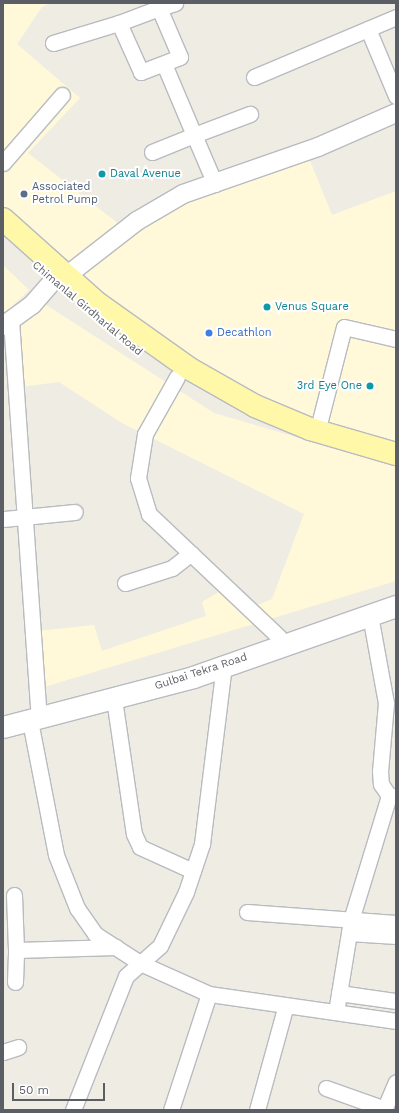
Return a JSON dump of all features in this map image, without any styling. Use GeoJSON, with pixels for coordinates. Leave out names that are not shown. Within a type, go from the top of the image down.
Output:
{"type":"FeatureCollection","features":[{"type":"Feature","properties":{"kind":"main road","name":"Chimanlal Girdharlal Road"},"geometry":{"type":"LineString","coordinates":[[3,219],[59,279],[142,355],[212,398],[294,435],[352,456],[396,467]]}},
{"type":"Feature","properties":{"kind":"main road","name":"Chimanlal Girdharlal Road"},"geometry":{"type":"LineString","coordinates":[[3,238],[59,279],[190,369],[255,406],[317,432],[396,454]]}},
{"type":"Feature","properties":{"kind":"main road","name":"Gulbai Tekra Road"},"geometry":{"type":"LineString","coordinates":[[3,727],[34,715],[279,637],[396,596]]}},
{"type":"Feature","properties":{"kind":"main road","name":"Gulbai Tekra Road"},"geometry":{"type":"LineString","coordinates":[[3,718],[34,715],[114,699],[224,666],[396,606]]}},
{"type":"Feature","properties":{"kind":"street"},"geometry":{"type":"LineString","coordinates":[[53,44],[119,23],[174,3]]}},
{"type":"Feature","properties":{"kind":"street"},"geometry":{"type":"LineString","coordinates":[[119,23],[141,72],[164,64],[180,57],[159,8]]}},
{"type":"Feature","properties":{"kind":"street"},"geometry":{"type":"LineString","coordinates":[[254,77],[396,17]]}},
{"type":"Feature","properties":{"kind":"street"},"geometry":{"type":"LineString","coordinates":[[368,29],[396,96]]}},
{"type":"Feature","properties":{"kind":"street"},"geometry":{"type":"LineString","coordinates":[[164,64],[215,184]]}},
{"type":"Feature","properties":{"kind":"street"},"geometry":{"type":"LineString","coordinates":[[3,162],[62,95]]}},
{"type":"Feature","properties":{"kind":"street"},"geometry":{"type":"LineString","coordinates":[[396,113],[318,147],[183,194],[137,221],[59,279],[32,305],[7,323],[24,517],[34,715],[56,855],[77,908],[95,934],[140,963],[209,994],[285,1008],[336,1012],[396,1021]]}},
{"type":"Feature","properties":{"kind":"street"},"geometry":{"type":"LineString","coordinates":[[152,152],[250,114]]}},
{"type":"Feature","properties":{"kind":"street"},"geometry":{"type":"LineString","coordinates":[[317,432],[344,327],[396,339]]}},
{"type":"Feature","properties":{"kind":"street"},"geometry":{"type":"LineString","coordinates":[[177,377],[145,434],[138,478],[149,514],[279,637]]}},
{"type":"Feature","properties":{"kind":"street"},"geometry":{"type":"LineString","coordinates":[[3,519],[75,512]]}},
{"type":"Feature","properties":{"kind":"street"},"geometry":{"type":"LineString","coordinates":[[125,583],[172,568],[191,553]]}},
{"type":"Feature","properties":{"kind":"street"},"geometry":{"type":"LineString","coordinates":[[336,1012],[350,926],[393,796],[381,784],[380,771],[386,703],[370,615]]}},
{"type":"Feature","properties":{"kind":"street"},"geometry":{"type":"LineString","coordinates":[[73,1110],[126,976],[160,946],[193,870],[202,844],[224,666]]}},
{"type":"Feature","properties":{"kind":"street"},"geometry":{"type":"LineString","coordinates":[[114,699],[134,834],[140,847],[193,870]]}},
{"type":"Feature","properties":{"kind":"street"},"geometry":{"type":"LineString","coordinates":[[14,895],[16,950],[15,982]]}},
{"type":"Feature","properties":{"kind":"street"},"geometry":{"type":"LineString","coordinates":[[247,912],[350,926],[396,936]]}},
{"type":"Feature","properties":{"kind":"street"},"geometry":{"type":"LineString","coordinates":[[350,926],[396,923]]}},
{"type":"Feature","properties":{"kind":"street"},"geometry":{"type":"LineString","coordinates":[[16,950],[116,947]]}},
{"type":"Feature","properties":{"kind":"street"},"geometry":{"type":"LineString","coordinates":[[339,993],[396,1001]]}},
{"type":"Feature","properties":{"kind":"street"},"geometry":{"type":"LineString","coordinates":[[171,1110],[209,994]]}},
{"type":"Feature","properties":{"kind":"street"},"geometry":{"type":"LineString","coordinates":[[257,1110],[285,1008]]}},
{"type":"Feature","properties":{"kind":"street"},"geometry":{"type":"LineString","coordinates":[[3,1052],[18,1047]]}},
{"type":"Feature","properties":{"kind":"street"},"geometry":{"type":"LineString","coordinates":[[326,1088],[384,1110],[396,1082]]}},
{"type":"Feature","properties":{"kind":"shaded area"},"geometry":{"type":"Polygon","coordinates":[[[3,3],[50,3],[42,7],[17,44],[80,98],[28,153],[120,225],[68,267],[3,208],[3,3]]]}},
{"type":"Feature","properties":{"kind":"shaded area"},"geometry":{"type":"Polygon","coordinates":[[[308,156],[332,215],[396,191],[396,442],[302,418],[187,360],[75,276],[140,227],[188,198],[308,156]]]}},
{"type":"Feature","properties":{"kind":"shaded area"},"geometry":{"type":"Polygon","coordinates":[[[3,265],[29,290],[3,315],[3,265]]]}},
{"type":"Feature","properties":{"kind":"shaded area"},"geometry":{"type":"Polygon","coordinates":[[[40,301],[214,413],[396,466],[396,581],[44,687],[37,631],[94,625],[102,651],[206,616],[202,602],[224,589],[246,610],[272,599],[304,514],[122,423],[59,382],[21,387],[13,323],[40,301]]]}},
{"type":"Feature","properties":{"kind":"place","name":"Daval Avenue"},"geometry":{"type":"Point","coordinates":[102,174]}},
{"type":"Feature","properties":{"kind":"place","name":"Associated Petrol Pump"},"geometry":{"type":"Point","coordinates":[24,194]}},
{"type":"Feature","properties":{"kind":"place","name":"Venus Square"},"geometry":{"type":"Point","coordinates":[267,307]}},
{"type":"Feature","properties":{"kind":"place","name":"Decathlon"},"geometry":{"type":"Point","coordinates":[209,333]}},
{"type":"Feature","properties":{"kind":"place","name":"3rd Eye One"},"geometry":{"type":"Point","coordinates":[370,386]}}]}
